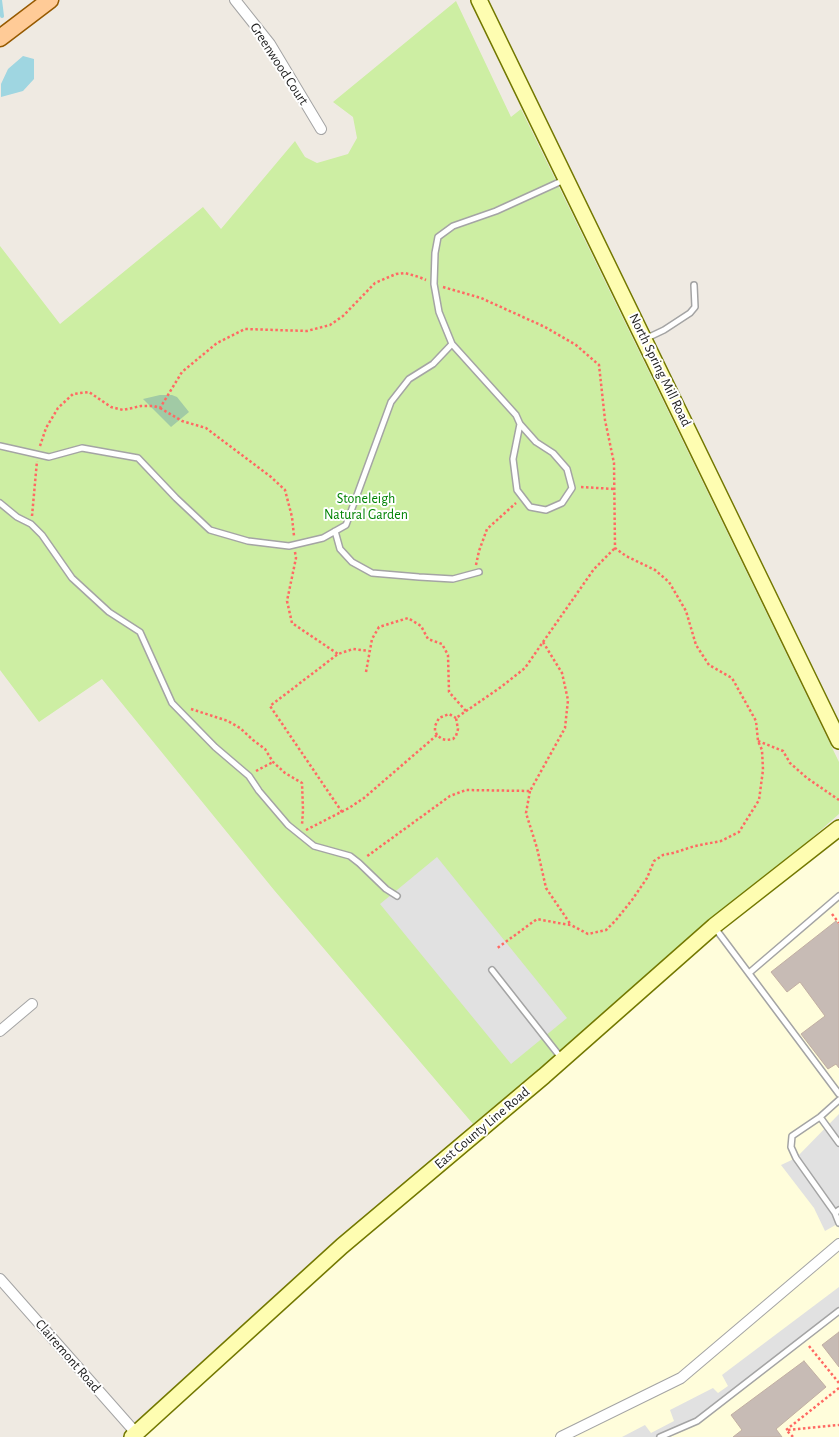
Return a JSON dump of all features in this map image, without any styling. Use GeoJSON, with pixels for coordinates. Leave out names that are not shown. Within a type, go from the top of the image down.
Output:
{"type":"FeatureCollection","features":[{"type":"Feature","properties":{"kind":"main road"},"geometry":{"type":"LineString","coordinates":[[0,38],[50,0]]}},
{"type":"Feature","properties":{"kind":"street","name":"Greenwood Court"},"geometry":{"type":"LineString","coordinates":[[235,0],[270,44],[321,129]]}},
{"type":"Feature","properties":{"kind":"street","name":"North Spring Mill Road"},"geometry":{"type":"LineString","coordinates":[[479,0],[839,740]]}},
{"type":"Feature","properties":{"kind":"street","name":"East County Line Road"},"geometry":{"type":"LineString","coordinates":[[136,1436],[342,1246],[562,1060],[714,926],[839,828]]}},
{"type":"Feature","properties":{"kind":"street"},"geometry":{"type":"LineString","coordinates":[[0,1031],[32,1004]]}},
{"type":"Feature","properties":{"kind":"street"},"geometry":{"type":"LineString","coordinates":[[561,1437],[681,1378],[839,1244]]}},
{"type":"Feature","properties":{"kind":"street","name":"Clairemont Road"},"geometry":{"type":"LineString","coordinates":[[0,1279],[136,1436]]}},
{"type":"Feature","properties":{"kind":"lane"},"geometry":{"type":"LineString","coordinates":[[520,424],[513,459],[517,490],[530,507],[546,510],[562,503],[572,488],[567,469],[554,453],[536,442],[520,424],[516,415],[452,344],[440,312],[434,284],[435,254],[438,237],[453,226],[496,211],[567,179]]}},
{"type":"Feature","properties":{"kind":"lane"},"geometry":{"type":"LineString","coordinates":[[645,340],[690,313],[695,307],[694,285]]}},
{"type":"Feature","properties":{"kind":"lane"},"geometry":{"type":"LineString","coordinates":[[0,446],[49,457],[82,448],[138,458],[210,530],[248,541],[295,545],[323,538],[346,525],[390,402],[409,379],[434,364],[452,344]]}},
{"type":"Feature","properties":{"kind":"lane"},"geometry":{"type":"LineString","coordinates":[[0,503],[16,517],[31,524],[42,535],[72,578],[109,612],[140,632],[172,703],[215,747],[249,776],[259,791],[288,825],[314,846],[350,856],[386,889],[397,896]]}},
{"type":"Feature","properties":{"kind":"lane"},"geometry":{"type":"LineString","coordinates":[[335,531],[340,549],[352,562],[372,572],[453,579],[479,572]]}},
{"type":"Feature","properties":{"kind":"lane"},"geometry":{"type":"LineString","coordinates":[[749,973],[839,896]]}},
{"type":"Feature","properties":{"kind":"lane"},"geometry":{"type":"LineString","coordinates":[[714,926],[839,1094]]}},
{"type":"Feature","properties":{"kind":"lane"},"geometry":{"type":"LineString","coordinates":[[492,970],[562,1060]]}},
{"type":"Feature","properties":{"kind":"lane"},"geometry":{"type":"LineString","coordinates":[[839,1100],[820,1117],[792,1136],[791,1147],[796,1158],[837,1212],[839,1223]]}},
{"type":"Feature","properties":{"kind":"lane"},"geometry":{"type":"LineString","coordinates":[[820,1117],[839,1143]]}},
{"type":"Feature","properties":{"kind":"lane"},"geometry":{"type":"LineString","coordinates":[[660,1437],[697,1421],[839,1311]]}},
{"type":"Feature","properties":{"kind":"path"},"geometry":{"type":"LineString","coordinates":[[160,408],[182,372],[217,343],[245,329],[307,331],[330,325],[343,316],[375,283],[396,274],[405,273],[481,298],[545,327],[576,345],[599,365],[605,420],[614,464],[616,548],[594,569],[526,668],[456,718]]}},
{"type":"Feature","properties":{"kind":"path"},"geometry":{"type":"LineString","coordinates":[[31,524],[38,454],[46,428],[58,408],[73,394],[89,392],[110,408],[123,410],[141,406],[160,408],[182,421],[206,428],[271,476],[285,490],[292,517],[296,558],[287,601],[292,624],[338,654]]}},
{"type":"Feature","properties":{"kind":"path"},"geometry":{"type":"LineString","coordinates":[[572,488],[584,486],[614,489]]}},
{"type":"Feature","properties":{"kind":"path"},"geometry":{"type":"LineString","coordinates":[[475,566],[487,530],[515,504],[524,499]]}},
{"type":"Feature","properties":{"kind":"path"},"geometry":{"type":"LineString","coordinates":[[496,949],[537,918],[571,925],[588,934],[606,930],[632,900],[647,878],[654,861],[663,855],[721,841],[740,832],[759,800],[763,770],[762,750],[758,741],[756,721],[747,704],[732,678],[709,665],[696,645],[686,611],[669,582],[655,570],[626,556],[616,548]]}},
{"type":"Feature","properties":{"kind":"path"},"geometry":{"type":"LineString","coordinates":[[366,672],[372,639],[379,627],[408,618],[421,626],[428,638],[442,644],[448,655],[448,692],[466,710]]}},
{"type":"Feature","properties":{"kind":"path"},"geometry":{"type":"LineString","coordinates":[[543,642],[562,673],[568,700],[566,728],[530,791],[526,813],[537,848],[546,888],[571,925]]}},
{"type":"Feature","properties":{"kind":"path"},"geometry":{"type":"LineString","coordinates":[[342,812],[270,706],[338,654],[353,649],[369,651]]}},
{"type":"Feature","properties":{"kind":"path"},"geometry":{"type":"LineString","coordinates":[[172,703],[228,721],[240,728],[265,749],[273,762],[285,773],[302,783],[302,823],[305,830],[342,812],[364,798],[437,735]]}},
{"type":"Feature","properties":{"kind":"path"},"geometry":{"type":"LineString","coordinates":[[448,714],[456,718],[458,729],[453,739],[442,739],[437,735],[435,726],[440,718],[448,714]]}},
{"type":"Feature","properties":{"kind":"path"},"geometry":{"type":"LineString","coordinates":[[758,741],[782,751],[790,763],[807,778],[839,800]]}},
{"type":"Feature","properties":{"kind":"path"},"geometry":{"type":"LineString","coordinates":[[249,776],[273,762]]}},
{"type":"Feature","properties":{"kind":"path"},"geometry":{"type":"LineString","coordinates":[[359,863],[450,796],[466,790],[530,791]]}},
{"type":"Feature","properties":{"kind":"path"},"geometry":{"type":"LineString","coordinates":[[803,1339],[839,1383]]}},
{"type":"Feature","properties":{"kind":"path"},"geometry":{"type":"LineString","coordinates":[[786,1430],[839,1388]]}},
{"type":"Feature","properties":{"kind":"path"},"geometry":{"type":"LineString","coordinates":[[786,1430],[839,1425]]}},
{"type":"Feature","properties":{"kind":"path"},"geometry":{"type":"LineString","coordinates":[[786,1430],[792,1437]]}},
{"type":"Feature","properties":{"kind":"shaded area"},"geometry":{"type":"Polygon","coordinates":[[[839,828],[839,1437],[138,1437],[137,1433],[714,926],[839,828]]]}},
{"type":"Feature","properties":{"kind":"shaded area"},"geometry":{"type":"Polygon","coordinates":[[[437,857],[567,1018],[511,1064],[380,904],[437,857]]]}},
{"type":"Feature","properties":{"kind":"shaded area"},"geometry":{"type":"Polygon","coordinates":[[[839,1114],[839,1223],[825,1231],[814,1208],[781,1165],[796,1158],[839,1114]]]}},
{"type":"Feature","properties":{"kind":"shaded area"},"geometry":{"type":"Polygon","coordinates":[[[839,1287],[839,1311],[697,1421],[660,1437],[622,1437],[645,1425],[651,1433],[674,1421],[670,1410],[713,1388],[718,1393],[728,1386],[722,1375],[839,1287]]]}},
{"type":"Feature","properties":{"kind":"green space","name":"Stoneleigh Natural Garden"},"geometry":{"type":"Polygon","coordinates":[[[456,1],[511,117],[521,109],[839,762],[839,814],[767,878],[473,1124],[274,890],[102,679],[39,722],[0,670],[0,246],[60,324],[203,207],[221,229],[295,141],[305,157],[317,163],[348,154],[357,138],[353,117],[333,102],[456,1]]]}},
{"type":"Feature","properties":{"kind":"green space"},"geometry":{"type":"Polygon","coordinates":[[[160,395],[177,397],[189,412],[171,427],[143,399],[160,395]]]}},
{"type":"Feature","properties":{"kind":"water"},"geometry":{"type":"Polygon","coordinates":[[[23,56],[34,59],[34,79],[23,91],[1,97],[1,84],[8,69],[23,56]]]}},
{"type":"Feature","properties":{"kind":"building"},"geometry":{"type":"Polygon","coordinates":[[[836,921],[839,925],[839,1068],[836,1064],[828,1069],[801,1034],[825,1016],[800,982],[787,992],[771,972],[836,921]]]}},
{"type":"Feature","properties":{"kind":"building"},"geometry":{"type":"Polygon","coordinates":[[[839,1332],[839,1367],[822,1345],[839,1332]]]}},
{"type":"Feature","properties":{"kind":"building"},"geometry":{"type":"Polygon","coordinates":[[[804,1361],[826,1387],[776,1429],[782,1437],[733,1437],[742,1430],[731,1415],[804,1361]]]}},
{"type":"Feature","properties":{"kind":"waterway"},"geometry":{"type":"LineString","coordinates":[[0,0],[2,16]]}}]}
